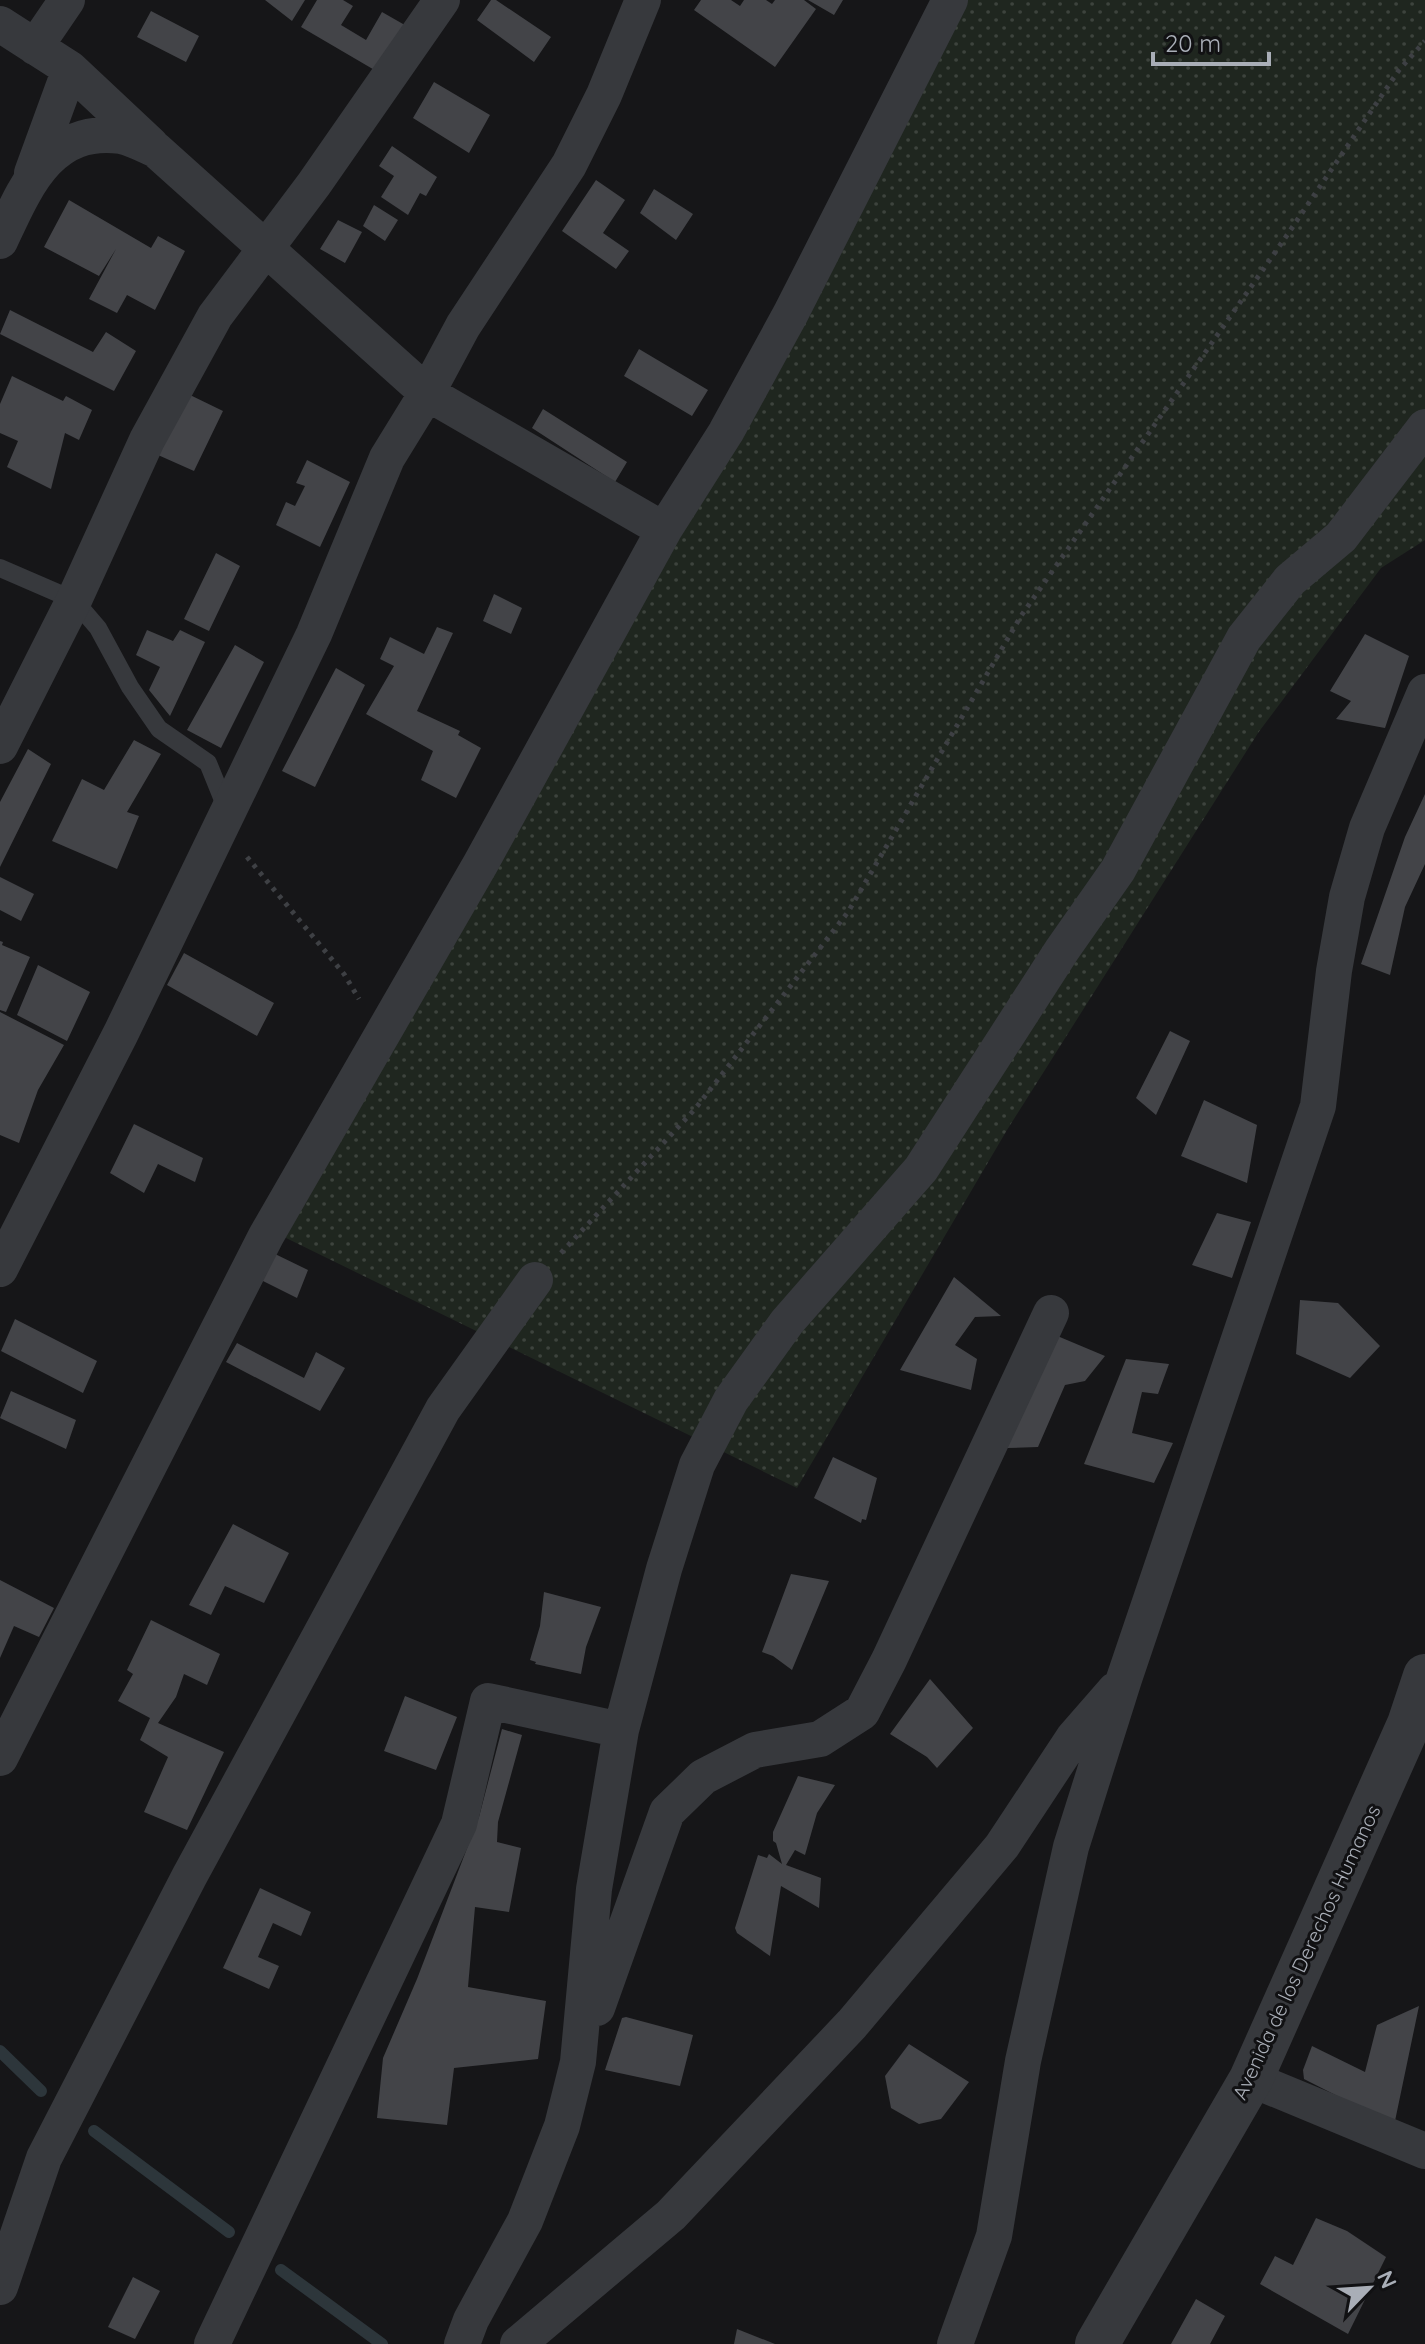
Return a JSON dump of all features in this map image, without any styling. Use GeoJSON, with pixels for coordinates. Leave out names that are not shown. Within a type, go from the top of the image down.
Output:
{"type":"FeatureCollection","features":[{"type":"Feature","properties":{"kind":"street"},"geometry":{"type":"LineString","coordinates":[[35,47],[67,0]]}},
{"type":"Feature","properties":{"kind":"street"},"geometry":{"type":"LineString","coordinates":[[0,746],[74,600],[147,440],[215,316],[314,184],[442,0]]}},
{"type":"Feature","properties":{"kind":"street"},"geometry":{"type":"LineString","coordinates":[[0,1269],[121,1033],[314,634],[387,458],[463,326],[569,165],[604,95],[643,0]]}},
{"type":"Feature","properties":{"kind":"street"},"geometry":{"type":"LineString","coordinates":[[4,1742],[266,1236],[481,863],[664,530],[726,432],[791,313],[950,0]]}},
{"type":"Feature","properties":{"kind":"street"},"geometry":{"type":"LineString","coordinates":[[0,24],[70,69],[427,393],[664,530]]}},
{"type":"Feature","properties":{"kind":"street"},"geometry":{"type":"LineString","coordinates":[[0,241],[29,180],[70,69]]}},
{"type":"Feature","properties":{"kind":"street"},"geometry":{"type":"LineString","coordinates":[[29,180],[54,152],[86,136],[122,136],[156,150]]}},
{"type":"Feature","properties":{"kind":"street"},"geometry":{"type":"LineString","coordinates":[[578,2062],[594,1889],[621,1730],[664,1569],[697,1465],[731,1400],[787,1322],[921,1169],[1062,950],[1118,870],[1244,638],[1290,580],[1341,537],[1425,427]]}},
{"type":"Feature","properties":{"kind":"street"},"geometry":{"type":"LineString","coordinates":[[955,2344],[994,2236],[1023,2061],[1071,1847],[1124,1679],[1318,1106],[1334,971],[1347,897],[1367,828],[1425,692]]}},
{"type":"Feature","properties":{"kind":"street"},"geometry":{"type":"LineString","coordinates":[[0,2287],[44,2158],[189,1877],[443,1409],[535,1280]]}},
{"type":"Feature","properties":{"kind":"street"},"geometry":{"type":"LineString","coordinates":[[462,2344],[471,2320],[525,2221],[562,2126],[578,2062],[667,1812],[703,1777],[729,1763],[755,1750],[820,1739],[862,1712],[1051,1313]]}},
{"type":"Feature","properties":{"kind":"street","name":"Avenida de los Derechos Humanos"},"geometry":{"type":"LineString","coordinates":[[1097,2344],[1251,2079],[1409,1724],[1425,1676]]}},
{"type":"Feature","properties":{"kind":"street"},"geometry":{"type":"LineString","coordinates":[[518,2344],[671,2215],[852,2024],[1002,1846],[1074,1737],[1124,1679]]}},
{"type":"Feature","properties":{"kind":"street"},"geometry":{"type":"LineString","coordinates":[[212,2344],[459,1824],[488,1701],[621,1730]]}},
{"type":"Feature","properties":{"kind":"street"},"geometry":{"type":"LineString","coordinates":[[1251,2079],[1425,2151]]}},
{"type":"Feature","properties":{"kind":"lane"},"geometry":{"type":"LineString","coordinates":[[0,568],[74,600],[98,628],[130,687],[159,729],[208,763],[228,812]]}},
{"type":"Feature","properties":{"kind":"path"},"geometry":{"type":"LineString","coordinates":[[535,1280],[695,1109],[848,912],[1021,616],[1399,70],[1425,41]]}},
{"type":"Feature","properties":{"kind":"path"},"geometry":{"type":"LineString","coordinates":[[228,812],[249,861],[344,974],[382,1038]]}},
{"type":"Feature","properties":{"kind":"shaded area"},"geometry":{"type":"Polygon","coordinates":[[[966,0],[1425,0],[1425,540],[1381,568],[1258,733],[1007,1130],[797,1488],[284,1237],[966,0]]]}},
{"type":"Feature","properties":{"kind":"building"},"geometry":{"type":"Polygon","coordinates":[[[265,0],[305,0],[292,21],[265,0]]]}},
{"type":"Feature","properties":{"kind":"building"},"geometry":{"type":"Polygon","coordinates":[[[317,0],[343,0],[353,6],[341,25],[366,40],[382,12],[410,28],[383,75],[301,27],[317,0]]]}},
{"type":"Feature","properties":{"kind":"building"},"geometry":{"type":"Polygon","coordinates":[[[491,0],[496,0],[551,37],[534,62],[477,20],[491,0]]]}},
{"type":"Feature","properties":{"kind":"building"},"geometry":{"type":"Polygon","coordinates":[[[701,0],[731,0],[740,6],[744,0],[766,0],[772,4],[775,0],[804,0],[816,9],[775,67],[694,10],[701,0]]]}},
{"type":"Feature","properties":{"kind":"building"},"geometry":{"type":"Polygon","coordinates":[[[808,0],[843,0],[834,15],[808,0]]]}},
{"type":"Feature","properties":{"kind":"building"},"geometry":{"type":"Polygon","coordinates":[[[151,11],[199,36],[186,62],[137,37],[151,11]]]}},
{"type":"Feature","properties":{"kind":"building"},"geometry":{"type":"Polygon","coordinates":[[[434,82],[490,115],[469,153],[413,118],[434,82]]]}},
{"type":"Feature","properties":{"kind":"building"},"geometry":{"type":"Polygon","coordinates":[[[392,146],[437,177],[426,196],[420,193],[408,215],[381,197],[394,176],[379,166],[392,146]]]}},
{"type":"Feature","properties":{"kind":"building"},"geometry":{"type":"Polygon","coordinates":[[[596,180],[625,200],[603,233],[629,251],[616,269],[562,231],[596,180]]]}},
{"type":"Feature","properties":{"kind":"building"},"geometry":{"type":"Polygon","coordinates":[[[654,189],[693,214],[676,240],[640,213],[654,189]]]}},
{"type":"Feature","properties":{"kind":"building"},"geometry":{"type":"Polygon","coordinates":[[[69,200],[151,248],[158,236],[185,251],[155,310],[127,295],[117,313],[89,299],[116,249],[99,276],[44,247],[69,200]]]}},
{"type":"Feature","properties":{"kind":"building"},"geometry":{"type":"Polygon","coordinates":[[[374,205],[398,220],[385,241],[363,226],[374,205]]]}},
{"type":"Feature","properties":{"kind":"building"},"geometry":{"type":"Polygon","coordinates":[[[338,220],[362,232],[345,263],[320,249],[338,220]]]}},
{"type":"Feature","properties":{"kind":"building"},"geometry":{"type":"Polygon","coordinates":[[[10,310],[93,352],[106,332],[136,351],[114,391],[0,334],[10,310]]]}},
{"type":"Feature","properties":{"kind":"building"},"geometry":{"type":"Polygon","coordinates":[[[639,349],[708,390],[692,416],[624,376],[639,349]]]}},
{"type":"Feature","properties":{"kind":"building"},"geometry":{"type":"Polygon","coordinates":[[[12,376],[63,401],[66,396],[92,410],[79,440],[65,433],[51,489],[7,467],[18,441],[0,433],[0,404],[12,376]]]}},
{"type":"Feature","properties":{"kind":"building"},"geometry":{"type":"Polygon","coordinates":[[[188,394],[223,411],[194,471],[158,455],[188,394]]]}},
{"type":"Feature","properties":{"kind":"building"},"geometry":{"type":"Polygon","coordinates":[[[543,409],[627,462],[615,482],[532,428],[543,409]]]}},
{"type":"Feature","properties":{"kind":"building"},"geometry":{"type":"Polygon","coordinates":[[[307,460],[350,482],[320,547],[276,525],[286,502],[295,506],[305,486],[296,483],[307,460]]]}},
{"type":"Feature","properties":{"kind":"building"},"geometry":{"type":"Polygon","coordinates":[[[216,553],[240,566],[209,631],[184,619],[216,553]]]}},
{"type":"Feature","properties":{"kind":"building"},"geometry":{"type":"Polygon","coordinates":[[[494,594],[522,608],[511,634],[483,621],[494,594]]]}},
{"type":"Feature","properties":{"kind":"building"},"geometry":{"type":"Polygon","coordinates":[[[437,627],[453,633],[417,711],[460,731],[458,735],[481,748],[456,798],[421,780],[433,751],[366,714],[394,666],[380,659],[390,637],[424,654],[437,627]]]}},
{"type":"Feature","properties":{"kind":"building"},"geometry":{"type":"Polygon","coordinates":[[[147,630],[173,641],[180,630],[205,642],[170,716],[149,690],[160,667],[136,655],[147,630]]]}},
{"type":"Feature","properties":{"kind":"building"},"geometry":{"type":"Polygon","coordinates":[[[1365,634],[1409,656],[1385,728],[1336,719],[1351,701],[1330,691],[1365,634]]]}},
{"type":"Feature","properties":{"kind":"building"},"geometry":{"type":"Polygon","coordinates":[[[235,645],[264,662],[221,748],[187,730],[235,645]]]}},
{"type":"Feature","properties":{"kind":"building"},"geometry":{"type":"Polygon","coordinates":[[[336,668],[365,685],[315,787],[282,771],[336,668]]]}},
{"type":"Feature","properties":{"kind":"building"},"geometry":{"type":"Polygon","coordinates":[[[134,740],[161,754],[127,812],[139,816],[117,869],[52,841],[82,779],[104,790],[134,740]]]}},
{"type":"Feature","properties":{"kind":"building"},"geometry":{"type":"Polygon","coordinates":[[[28,749],[51,764],[0,867],[0,802],[28,749]]]}},
{"type":"Feature","properties":{"kind":"building"},"geometry":{"type":"Polygon","coordinates":[[[1425,794],[1425,864],[1405,907],[1390,975],[1361,964],[1405,837],[1425,794]]]}},
{"type":"Feature","properties":{"kind":"building"},"geometry":{"type":"Polygon","coordinates":[[[0,877],[34,894],[21,921],[0,910],[0,877]]]}},
{"type":"Feature","properties":{"kind":"building"},"geometry":{"type":"Polygon","coordinates":[[[0,941],[2,945],[30,957],[6,1012],[0,1010],[0,941]]]}},
{"type":"Feature","properties":{"kind":"building"},"geometry":{"type":"Polygon","coordinates":[[[184,953],[274,1003],[257,1036],[167,985],[184,953]]]}},
{"type":"Feature","properties":{"kind":"building"},"geometry":{"type":"Polygon","coordinates":[[[38,965],[90,992],[67,1041],[17,1015],[38,965]]]}},
{"type":"Feature","properties":{"kind":"building"},"geometry":{"type":"Polygon","coordinates":[[[0,1012],[64,1045],[38,1090],[19,1143],[0,1135],[0,1012]]]}},
{"type":"Feature","properties":{"kind":"building"},"geometry":{"type":"Polygon","coordinates":[[[1170,1031],[1190,1041],[1156,1115],[1136,1098],[1170,1031]]]}},
{"type":"Feature","properties":{"kind":"building"},"geometry":{"type":"Polygon","coordinates":[[[1204,1100],[1257,1125],[1247,1183],[1181,1156],[1204,1100]]]}},
{"type":"Feature","properties":{"kind":"building"},"geometry":{"type":"Polygon","coordinates":[[[134,1124],[203,1158],[195,1182],[158,1164],[144,1193],[110,1173],[134,1124]]]}},
{"type":"Feature","properties":{"kind":"building"},"geometry":{"type":"Polygon","coordinates":[[[1217,1213],[1251,1222],[1232,1278],[1192,1265],[1217,1213]]]}},
{"type":"Feature","properties":{"kind":"building"},"geometry":{"type":"Polygon","coordinates":[[[273,1253],[308,1270],[297,1298],[261,1280],[273,1253]]]}},
{"type":"Feature","properties":{"kind":"building"},"geometry":{"type":"Polygon","coordinates":[[[954,1277],[1001,1316],[975,1317],[955,1345],[977,1359],[971,1390],[900,1370],[954,1277]]]}},
{"type":"Feature","properties":{"kind":"building"},"geometry":{"type":"Polygon","coordinates":[[[1300,1300],[1338,1303],[1380,1346],[1350,1378],[1296,1354],[1300,1300]]]}},
{"type":"Feature","properties":{"kind":"building"},"geometry":{"type":"Polygon","coordinates":[[[15,1319],[97,1361],[83,1393],[1,1351],[15,1319]]]}},
{"type":"Feature","properties":{"kind":"building"},"geometry":{"type":"Polygon","coordinates":[[[1055,1335],[1105,1356],[1085,1381],[1065,1385],[1038,1447],[1007,1448],[1055,1335]]]}},
{"type":"Feature","properties":{"kind":"building"},"geometry":{"type":"Polygon","coordinates":[[[237,1343],[304,1378],[316,1352],[345,1368],[320,1411],[226,1362],[237,1343]]]}},
{"type":"Feature","properties":{"kind":"building"},"geometry":{"type":"Polygon","coordinates":[[[1126,1359],[1169,1364],[1158,1394],[1142,1392],[1132,1433],[1173,1443],[1154,1483],[1084,1464],[1126,1359]]]}},
{"type":"Feature","properties":{"kind":"building"},"geometry":{"type":"Polygon","coordinates":[[[11,1391],[76,1420],[66,1449],[0,1418],[11,1391]]]}},
{"type":"Feature","properties":{"kind":"building"},"geometry":{"type":"Polygon","coordinates":[[[833,1457],[877,1478],[866,1520],[862,1519],[861,1523],[814,1498],[833,1457]]]}},
{"type":"Feature","properties":{"kind":"building"},"geometry":{"type":"Polygon","coordinates":[[[233,1524],[289,1553],[264,1603],[225,1586],[211,1615],[189,1605],[233,1524]]]}},
{"type":"Feature","properties":{"kind":"building"},"geometry":{"type":"Polygon","coordinates":[[[791,1574],[829,1581],[792,1670],[762,1652],[791,1574]]]}},
{"type":"Feature","properties":{"kind":"building"},"geometry":{"type":"Polygon","coordinates":[[[0,1580],[54,1608],[39,1637],[14,1626],[0,1658],[0,1580]]]}},
{"type":"Feature","properties":{"kind":"building"},"geometry":{"type":"Polygon","coordinates":[[[544,1592],[601,1607],[586,1647],[581,1674],[535,1664],[530,1660],[540,1626],[544,1592]]]}},
{"type":"Feature","properties":{"kind":"building"},"geometry":{"type":"Polygon","coordinates":[[[151,1620],[220,1654],[207,1685],[184,1674],[176,1697],[158,1723],[224,1752],[187,1830],[144,1812],[168,1757],[140,1740],[150,1718],[118,1701],[133,1674],[127,1670],[151,1620]]]}},
{"type":"Feature","properties":{"kind":"building"},"geometry":{"type":"Polygon","coordinates":[[[930,1679],[973,1728],[937,1768],[927,1757],[890,1734],[930,1679]]]}},
{"type":"Feature","properties":{"kind":"building"},"geometry":{"type":"Polygon","coordinates":[[[405,1696],[457,1717],[436,1770],[384,1751],[405,1696]]]}},
{"type":"Feature","properties":{"kind":"building"},"geometry":{"type":"Polygon","coordinates":[[[502,1729],[522,1735],[498,1822],[497,1842],[521,1848],[509,1912],[475,1907],[468,1987],[546,2001],[538,2059],[454,2068],[447,2125],[377,2118],[383,2058],[479,1817],[502,1729]]]}},
{"type":"Feature","properties":{"kind":"building"},"geometry":{"type":"Polygon","coordinates":[[[798,1776],[835,1785],[817,1813],[805,1855],[795,1850],[786,1865],[821,1878],[819,1908],[781,1886],[770,1956],[737,1933],[735,1928],[758,1855],[767,1858],[769,1854],[782,1864],[773,1841],[773,1832],[798,1776]]]}},
{"type":"Feature","properties":{"kind":"building"},"geometry":{"type":"Polygon","coordinates":[[[260,1888],[311,1912],[301,1936],[273,1923],[258,1957],[279,1966],[269,1989],[223,1968],[260,1888]]]}},
{"type":"Feature","properties":{"kind":"building"},"geometry":{"type":"Polygon","coordinates":[[[1419,2006],[1395,2121],[1304,2079],[1303,2070],[1312,2046],[1365,2072],[1377,2025],[1419,2006]]]}},
{"type":"Feature","properties":{"kind":"building"},"geometry":{"type":"Polygon","coordinates":[[[622,2018],[693,2035],[680,2086],[605,2070],[622,2018]]]}},
{"type":"Feature","properties":{"kind":"building"},"geometry":{"type":"Polygon","coordinates":[[[909,2044],[969,2082],[941,2119],[919,2124],[891,2108],[885,2076],[909,2044]]]}},
{"type":"Feature","properties":{"kind":"building"},"geometry":{"type":"Polygon","coordinates":[[[1316,2218],[1347,2231],[1386,2257],[1348,2334],[1260,2284],[1275,2256],[1293,2265],[1316,2218]]]}},
{"type":"Feature","properties":{"kind":"building"},"geometry":{"type":"Polygon","coordinates":[[[133,2277],[160,2291],[135,2339],[108,2327],[133,2277]]]}},
{"type":"Feature","properties":{"kind":"building"},"geometry":{"type":"Polygon","coordinates":[[[1196,2299],[1225,2316],[1210,2344],[1171,2344],[1196,2299]]]}},
{"type":"Feature","properties":{"kind":"building"},"geometry":{"type":"Polygon","coordinates":[[[737,2329],[775,2344],[734,2344],[737,2329]]]}},
{"type":"Feature","properties":{"kind":"waterway"},"geometry":{"type":"LineString","coordinates":[[0,2051],[41,2091]]}},
{"type":"Feature","properties":{"kind":"waterway"},"geometry":{"type":"LineString","coordinates":[[94,2131],[229,2232]]}},
{"type":"Feature","properties":{"kind":"waterway"},"geometry":{"type":"LineString","coordinates":[[281,2270],[382,2344]]}}]}
